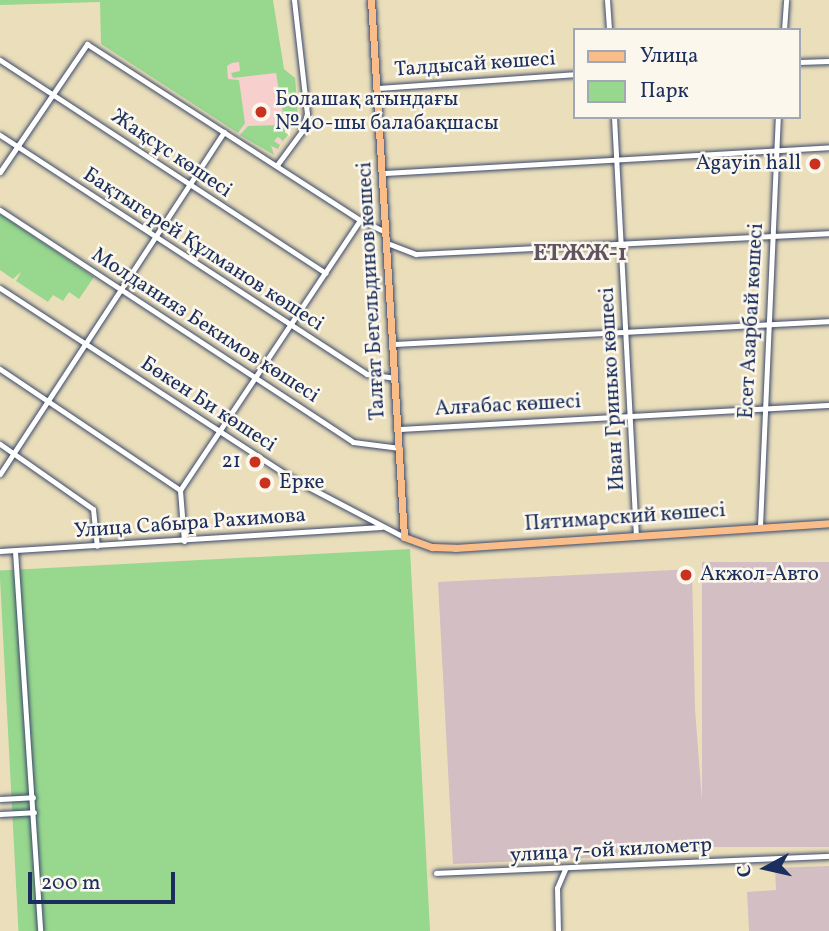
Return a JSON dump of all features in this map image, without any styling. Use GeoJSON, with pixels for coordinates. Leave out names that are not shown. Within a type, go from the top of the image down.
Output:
{"type":"FeatureCollection","features":[{"type":"Feature","properties":{"kind":"main road","name":"Талғат Бегельдинов көшесі"},"geometry":{"type":"LineString","coordinates":[[371,0],[404,537]]}},
{"type":"Feature","properties":{"kind":"main road","name":"Пятимарский көшесі"},"geometry":{"type":"LineString","coordinates":[[404,537],[425,546],[455,548],[829,523]]}},
{"type":"Feature","properties":{"kind":"street"},"geometry":{"type":"LineString","coordinates":[[277,165],[302,131],[307,114],[294,0]]}},
{"type":"Feature","properties":{"kind":"street"},"geometry":{"type":"LineString","coordinates":[[607,0],[609,28]]}},
{"type":"Feature","properties":{"kind":"street"},"geometry":{"type":"LineString","coordinates":[[784,28],[786,0]]}},
{"type":"Feature","properties":{"kind":"street"},"geometry":{"type":"LineString","coordinates":[[0,172],[87,44],[360,220],[386,232]]}},
{"type":"Feature","properties":{"kind":"street","name":"Жақсұс көшесі"},"geometry":{"type":"LineString","coordinates":[[0,60],[189,186],[326,272]]}},
{"type":"Feature","properties":{"kind":"street"},"geometry":{"type":"LineString","coordinates":[[801,62],[829,61]]}},
{"type":"Feature","properties":{"kind":"street","name":"Талдысай көшесі"},"geometry":{"type":"LineString","coordinates":[[377,88],[574,74]]}},
{"type":"Feature","properties":{"kind":"street","name":"Иван Гринько көшесі"},"geometry":{"type":"LineString","coordinates":[[614,119],[636,534]]}},
{"type":"Feature","properties":{"kind":"street","name":"Есет Азарбай көшесі"},"geometry":{"type":"LineString","coordinates":[[760,526],[778,119]]}},
{"type":"Feature","properties":{"kind":"street"},"geometry":{"type":"LineString","coordinates":[[0,474],[223,132]]}},
{"type":"Feature","properties":{"kind":"street","name":"Бақтыгерей Құлманов көшесі"},"geometry":{"type":"LineString","coordinates":[[0,135],[154,238],[369,375],[394,378]]}},
{"type":"Feature","properties":{"kind":"street"},"geometry":{"type":"LineString","coordinates":[[383,173],[829,147]]}},
{"type":"Feature","properties":{"kind":"street","name":"Молданияз Бекимов көшесі"},"geometry":{"type":"LineString","coordinates":[[0,210],[361,446],[400,448]]}},
{"type":"Feature","properties":{"kind":"street"},"geometry":{"type":"LineString","coordinates":[[184,541],[180,490],[360,220]]}},
{"type":"Feature","properties":{"kind":"street"},"geometry":{"type":"LineString","coordinates":[[387,243],[410,254],[829,233]]}},
{"type":"Feature","properties":{"kind":"street","name":"Бөкен Би көшесі"},"geometry":{"type":"LineString","coordinates":[[0,288],[313,491],[404,537]]}},
{"type":"Feature","properties":{"kind":"street"},"geometry":{"type":"LineString","coordinates":[[392,344],[829,321]]}},
{"type":"Feature","properties":{"kind":"street"},"geometry":{"type":"LineString","coordinates":[[0,369],[180,490]]}},
{"type":"Feature","properties":{"kind":"street","name":"Алғабас көшесі"},"geometry":{"type":"LineString","coordinates":[[398,429],[829,405]]}},
{"type":"Feature","properties":{"kind":"street"},"geometry":{"type":"LineString","coordinates":[[0,444],[93,509],[97,546]]}},
{"type":"Feature","properties":{"kind":"street","name":"Улица Сабыра Рахимова"},"geometry":{"type":"LineString","coordinates":[[0,551],[382,527]]}},
{"type":"Feature","properties":{"kind":"street"},"geometry":{"type":"LineString","coordinates":[[15,551],[40,931]]}},
{"type":"Feature","properties":{"kind":"street"},"geometry":{"type":"LineString","coordinates":[[0,799],[33,797]]}},
{"type":"Feature","properties":{"kind":"street"},"geometry":{"type":"LineString","coordinates":[[0,814],[34,812]]}},
{"type":"Feature","properties":{"kind":"street","name":"улица 7-ой километр"},"geometry":{"type":"LineString","coordinates":[[436,873],[829,856]]}},
{"type":"Feature","properties":{"kind":"street"},"geometry":{"type":"LineString","coordinates":[[558,931],[558,888],[565,869]]}},
{"type":"Feature","properties":{"kind":"shaded area","name":"Болашақ атындағы №40-шы балабақшасы"},"geometry":{"type":"Polygon","coordinates":[[[282,54],[284,69],[295,78],[298,120],[274,155],[224,125],[223,56],[282,54]]]}},
{"type":"Feature","properties":{"kind":"shaded area"},"geometry":{"type":"Polygon","coordinates":[[[702,562],[829,562],[829,847],[702,847],[702,562]]]}},
{"type":"Feature","properties":{"kind":"shaded area"},"geometry":{"type":"Polygon","coordinates":[[[692,569],[695,709],[706,853],[453,864],[438,582],[692,569]]]}},
{"type":"Feature","properties":{"kind":"shaded area"},"geometry":{"type":"Polygon","coordinates":[[[829,866],[829,931],[749,931],[747,892],[776,890],[775,868],[829,866]]]}},
{"type":"Feature","properties":{"kind":"green space"},"geometry":{"type":"Polygon","coordinates":[[[0,0],[273,0],[284,69],[295,78],[297,102],[281,103],[276,73],[233,78],[231,73],[240,71],[239,62],[232,63],[227,66],[228,79],[239,80],[245,123],[238,133],[101,44],[100,2],[0,5],[0,0]]]}},
{"type":"Feature","properties":{"kind":"green space"},"geometry":{"type":"Polygon","coordinates":[[[297,104],[298,120],[284,132],[288,135],[283,141],[278,137],[274,141],[280,145],[278,149],[271,146],[274,155],[240,135],[248,126],[284,125],[282,107],[297,104]]]}},
{"type":"Feature","properties":{"kind":"green space"},"geometry":{"type":"Polygon","coordinates":[[[0,214],[94,277],[79,299],[69,292],[63,301],[53,295],[48,302],[16,281],[21,272],[13,279],[0,270],[0,214]]]}},
{"type":"Feature","properties":{"kind":"green space"},"geometry":{"type":"Polygon","coordinates":[[[410,549],[430,931],[18,931],[0,570],[410,549]]]}},
{"type":"Feature","properties":{"kind":"place","name":"Болашақ атындағы №40-шы балабақшасы"},"geometry":{"type":"Point","coordinates":[261,112]}},
{"type":"Feature","properties":{"kind":"place","name":"Agayin hall"},"geometry":{"type":"Point","coordinates":[815,164]}},
{"type":"Feature","properties":{"kind":"place","name":"21"},"geometry":{"type":"Point","coordinates":[255,462]}},
{"type":"Feature","properties":{"kind":"place","name":"Ерке"},"geometry":{"type":"Point","coordinates":[265,483]}},
{"type":"Feature","properties":{"kind":"place","name":"Акжол-Авто"},"geometry":{"type":"Point","coordinates":[686,575]}},
{"type":"Feature","properties":{"kind":"district","name":"ЕТЖЖ-1"},"geometry":{"type":"Point","coordinates":[580,254]}}]}
